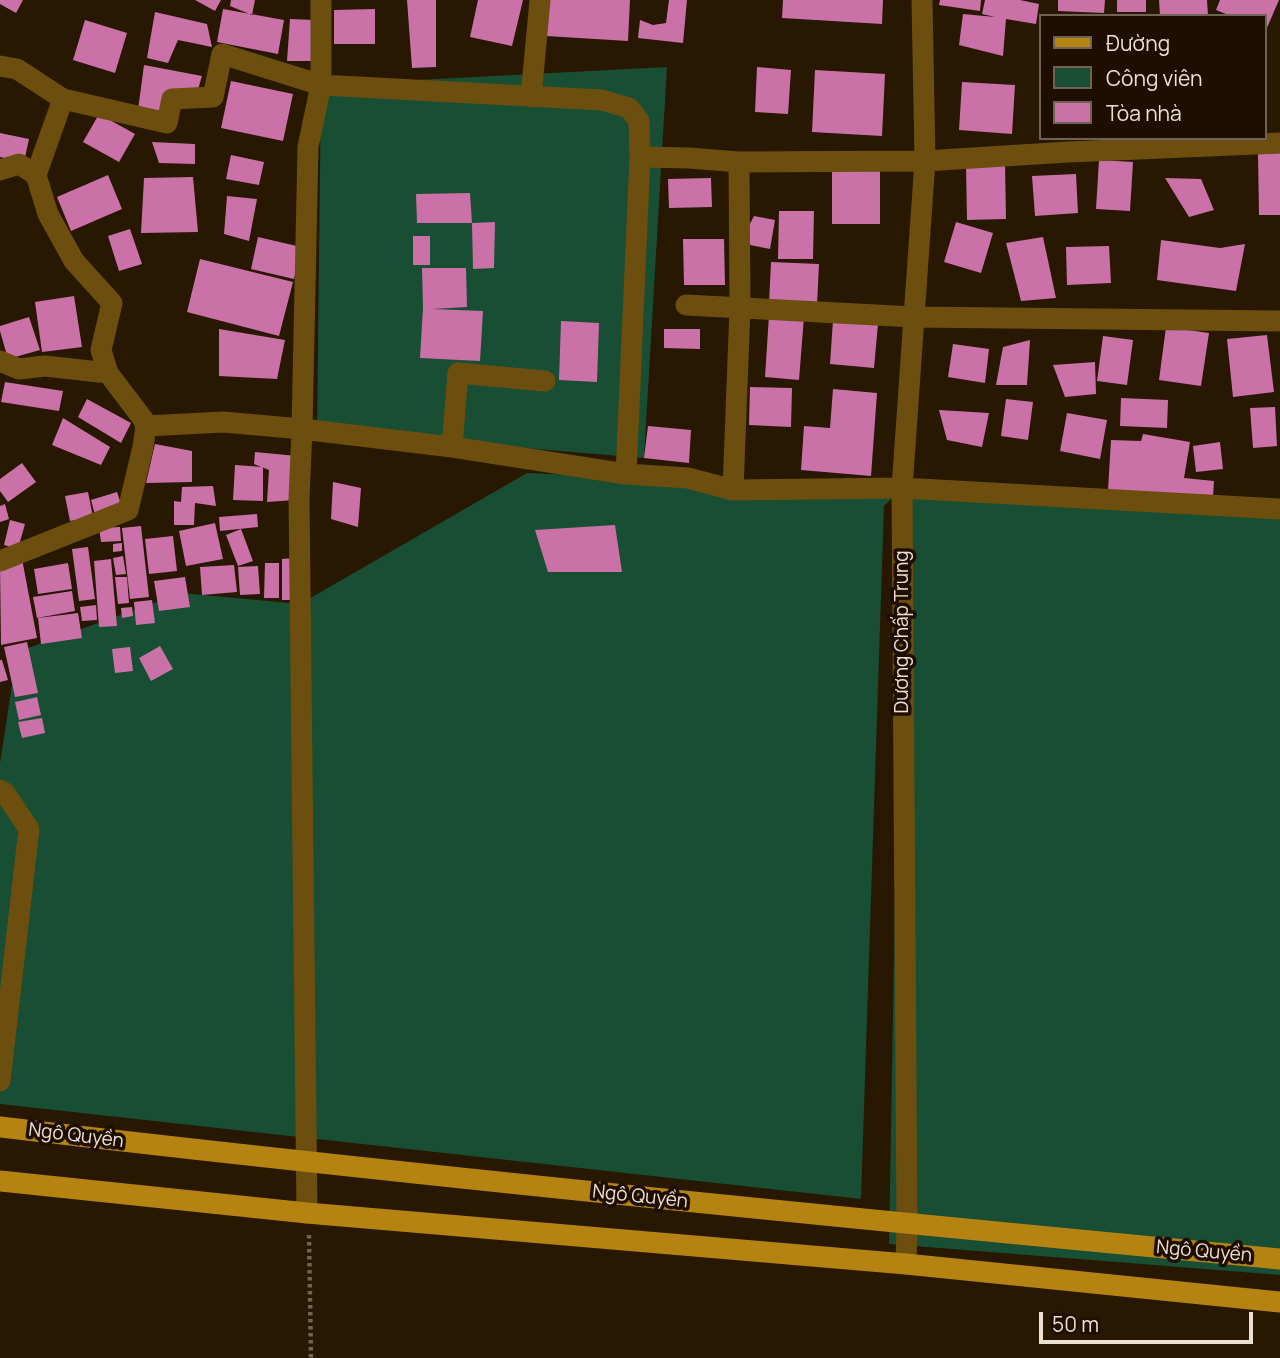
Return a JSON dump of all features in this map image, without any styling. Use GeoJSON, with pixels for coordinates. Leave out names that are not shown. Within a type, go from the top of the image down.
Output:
{"type":"FeatureCollection","features":[{"type":"Feature","properties":{"kind":"main road","name":"Ngô Quyền"},"geometry":{"type":"LineString","coordinates":[[0,1127],[306,1163],[907,1224],[1280,1258]]}},
{"type":"Feature","properties":{"kind":"main road"},"geometry":{"type":"LineString","coordinates":[[0,1181],[307,1213],[906,1264],[1280,1302]]}},
{"type":"Feature","properties":{"kind":"street"},"geometry":{"type":"LineString","coordinates":[[307,1213],[299,499],[308,147],[321,85],[321,0]]}},
{"type":"Feature","properties":{"kind":"street"},"geometry":{"type":"LineString","coordinates":[[531,97],[540,0]]}},
{"type":"Feature","properties":{"kind":"street","name":"Dương Chấp Trung"},"geometry":{"type":"LineString","coordinates":[[906,1264],[902,488],[925,161],[922,0]]}},
{"type":"Feature","properties":{"kind":"street"},"geometry":{"type":"LineString","coordinates":[[0,66],[17,69],[63,99],[167,123],[172,99],[213,97],[222,54],[321,85],[603,100],[629,108],[639,121],[640,157],[626,474]]}},
{"type":"Feature","properties":{"kind":"street"},"geometry":{"type":"LineString","coordinates":[[0,561],[128,510],[146,426],[108,373],[102,350],[111,303],[74,261],[48,214],[36,175],[63,99]]}},
{"type":"Feature","properties":{"kind":"street"},"geometry":{"type":"LineString","coordinates":[[640,157],[738,162],[925,161],[1280,143]]}},
{"type":"Feature","properties":{"kind":"street"},"geometry":{"type":"LineString","coordinates":[[733,490],[740,308],[738,162]]}},
{"type":"Feature","properties":{"kind":"street"},"geometry":{"type":"LineString","coordinates":[[0,170],[19,164],[36,175]]}},
{"type":"Feature","properties":{"kind":"street"},"geometry":{"type":"LineString","coordinates":[[686,305],[914,317],[1280,321]]}},
{"type":"Feature","properties":{"kind":"street"},"geometry":{"type":"LineString","coordinates":[[0,361],[19,369],[45,366],[108,373]]}},
{"type":"Feature","properties":{"kind":"street"},"geometry":{"type":"LineString","coordinates":[[452,447],[458,373],[545,381]]}},
{"type":"Feature","properties":{"kind":"street"},"geometry":{"type":"LineString","coordinates":[[146,426],[223,422],[302,429],[452,447],[626,474],[688,478],[733,490],[902,488],[1280,509]]}},
{"type":"Feature","properties":{"kind":"street"},"geometry":{"type":"LineString","coordinates":[[0,790],[5,793],[29,829],[0,1081]]}},
{"type":"Feature","properties":{"kind":"path"},"geometry":{"type":"LineString","coordinates":[[307,1213],[311,1358]]}},
{"type":"Feature","properties":{"kind":"green space"},"geometry":{"type":"Polygon","coordinates":[[[667,67],[644,458],[317,431],[321,85],[667,67]]]}},
{"type":"Feature","properties":{"kind":"green space"},"geometry":{"type":"Polygon","coordinates":[[[527,473],[902,488],[884,506],[861,1199],[0,1104],[0,763],[17,652],[182,593],[300,604],[527,473]]]}},
{"type":"Feature","properties":{"kind":"green space"},"geometry":{"type":"Polygon","coordinates":[[[902,488],[1280,509],[1280,1275],[889,1244],[902,488]]]}},
{"type":"Feature","properties":{"kind":"building"},"geometry":{"type":"Polygon","coordinates":[[[0,0],[23,0],[16,13],[0,4],[0,0]]]}},
{"type":"Feature","properties":{"kind":"building"},"geometry":{"type":"Polygon","coordinates":[[[195,0],[221,0],[215,11],[195,0]]]}},
{"type":"Feature","properties":{"kind":"building"},"geometry":{"type":"Polygon","coordinates":[[[231,0],[255,0],[252,15],[230,6],[231,0]]]}},
{"type":"Feature","properties":{"kind":"building"},"geometry":{"type":"Polygon","coordinates":[[[407,0],[436,0],[436,67],[412,68],[407,0]]]}},
{"type":"Feature","properties":{"kind":"building"},"geometry":{"type":"Polygon","coordinates":[[[478,0],[523,0],[512,46],[470,37],[478,0]]]}},
{"type":"Feature","properties":{"kind":"building"},"geometry":{"type":"Polygon","coordinates":[[[548,0],[630,0],[628,41],[546,36],[548,0]]]}},
{"type":"Feature","properties":{"kind":"building"},"geometry":{"type":"Polygon","coordinates":[[[669,0],[687,0],[683,43],[638,38],[640,20],[653,25],[666,23],[669,0]]]}},
{"type":"Feature","properties":{"kind":"building"},"geometry":{"type":"Polygon","coordinates":[[[783,0],[883,0],[882,24],[782,18],[783,0]]]}},
{"type":"Feature","properties":{"kind":"building"},"geometry":{"type":"Polygon","coordinates":[[[940,0],[981,0],[980,11],[939,5],[940,0]]]}},
{"type":"Feature","properties":{"kind":"building"},"geometry":{"type":"Polygon","coordinates":[[[985,0],[1020,0],[1039,4],[1036,24],[1006,19],[1003,56],[959,45],[963,14],[995,17],[982,14],[985,0]]]}},
{"type":"Feature","properties":{"kind":"building"},"geometry":{"type":"Polygon","coordinates":[[[1058,0],[1105,0],[1104,13],[1058,11],[1058,0]]]}},
{"type":"Feature","properties":{"kind":"building"},"geometry":{"type":"Polygon","coordinates":[[[1117,0],[1146,0],[1146,12],[1117,12],[1117,0]]]}},
{"type":"Feature","properties":{"kind":"building"},"geometry":{"type":"Polygon","coordinates":[[[1159,0],[1207,0],[1208,14],[1160,14],[1159,0]]]}},
{"type":"Feature","properties":{"kind":"building"},"geometry":{"type":"Polygon","coordinates":[[[1220,0],[1279,0],[1266,30],[1266,14],[1226,14],[1216,10],[1220,0]]]}},
{"type":"Feature","properties":{"kind":"building"},"geometry":{"type":"Polygon","coordinates":[[[223,9],[284,20],[278,54],[217,42],[223,9]]]}},
{"type":"Feature","properties":{"kind":"building"},"geometry":{"type":"Polygon","coordinates":[[[375,9],[375,44],[334,44],[334,10],[375,9]]]}},
{"type":"Feature","properties":{"kind":"building"},"geometry":{"type":"Polygon","coordinates":[[[155,12],[207,24],[212,47],[178,40],[168,63],[147,58],[155,12]]]}},
{"type":"Feature","properties":{"kind":"building"},"geometry":{"type":"Polygon","coordinates":[[[290,19],[315,20],[313,61],[287,61],[290,19]]]}},
{"type":"Feature","properties":{"kind":"building"},"geometry":{"type":"Polygon","coordinates":[[[85,20],[127,33],[115,73],[73,60],[85,20]]]}},
{"type":"Feature","properties":{"kind":"building"},"geometry":{"type":"Polygon","coordinates":[[[144,65],[202,76],[196,96],[162,115],[138,110],[144,65]]]}},
{"type":"Feature","properties":{"kind":"building"},"geometry":{"type":"Polygon","coordinates":[[[757,67],[791,70],[788,114],[755,112],[757,67]]]}},
{"type":"Feature","properties":{"kind":"building"},"geometry":{"type":"Polygon","coordinates":[[[815,70],[885,74],[882,136],[812,132],[815,70]]]}},
{"type":"Feature","properties":{"kind":"building"},"geometry":{"type":"Polygon","coordinates":[[[231,81],[293,94],[283,141],[221,128],[231,81]]]}},
{"type":"Feature","properties":{"kind":"building"},"geometry":{"type":"Polygon","coordinates":[[[962,82],[1015,85],[1012,134],[959,130],[962,82]]]}},
{"type":"Feature","properties":{"kind":"building"},"geometry":{"type":"Polygon","coordinates":[[[99,114],[135,134],[119,162],[83,142],[99,114]]]}},
{"type":"Feature","properties":{"kind":"building"},"geometry":{"type":"Polygon","coordinates":[[[0,133],[29,139],[24,162],[0,157],[0,133]]]}},
{"type":"Feature","properties":{"kind":"building"},"geometry":{"type":"Polygon","coordinates":[[[152,142],[195,144],[195,164],[159,163],[152,142]]]}},
{"type":"Feature","properties":{"kind":"building"},"geometry":{"type":"Polygon","coordinates":[[[1280,153],[1280,215],[1259,215],[1258,154],[1280,153]]]}},
{"type":"Feature","properties":{"kind":"building"},"geometry":{"type":"Polygon","coordinates":[[[231,155],[264,162],[259,185],[226,179],[231,155]]]}},
{"type":"Feature","properties":{"kind":"building"},"geometry":{"type":"Polygon","coordinates":[[[1099,160],[1133,162],[1130,211],[1096,209],[1099,160]]]}},
{"type":"Feature","properties":{"kind":"building"},"geometry":{"type":"Polygon","coordinates":[[[1005,163],[1006,219],[967,220],[966,164],[1005,163]]]}},
{"type":"Feature","properties":{"kind":"building"},"geometry":{"type":"Polygon","coordinates":[[[832,168],[880,168],[880,224],[832,224],[832,168]]]}},
{"type":"Feature","properties":{"kind":"building"},"geometry":{"type":"Polygon","coordinates":[[[1076,174],[1078,213],[1035,216],[1032,176],[1076,174]]]}},
{"type":"Feature","properties":{"kind":"building"},"geometry":{"type":"Polygon","coordinates":[[[108,175],[122,209],[71,231],[57,197],[108,175]]]}},
{"type":"Feature","properties":{"kind":"building"},"geometry":{"type":"Polygon","coordinates":[[[193,177],[198,232],[141,233],[144,178],[193,177]]]}},
{"type":"Feature","properties":{"kind":"building"},"geometry":{"type":"Polygon","coordinates":[[[711,178],[712,207],[669,208],[668,179],[711,178]]]}},
{"type":"Feature","properties":{"kind":"building"},"geometry":{"type":"Polygon","coordinates":[[[1165,178],[1201,179],[1214,210],[1189,217],[1165,178]]]}},
{"type":"Feature","properties":{"kind":"building"},"geometry":{"type":"Polygon","coordinates":[[[470,193],[472,223],[417,223],[416,194],[470,193]]]}},
{"type":"Feature","properties":{"kind":"building"},"geometry":{"type":"Polygon","coordinates":[[[227,196],[257,199],[249,241],[224,234],[227,196]]]}},
{"type":"Feature","properties":{"kind":"building"},"geometry":{"type":"Polygon","coordinates":[[[779,211],[814,211],[813,259],[778,259],[779,211]]]}},
{"type":"Feature","properties":{"kind":"building"},"geometry":{"type":"Polygon","coordinates":[[[754,216],[775,220],[770,249],[740,243],[754,216]]]}},
{"type":"Feature","properties":{"kind":"building"},"geometry":{"type":"Polygon","coordinates":[[[495,222],[494,268],[473,269],[472,223],[495,222]]]}},
{"type":"Feature","properties":{"kind":"building"},"geometry":{"type":"Polygon","coordinates":[[[956,222],[993,233],[981,273],[944,262],[956,222]]]}},
{"type":"Feature","properties":{"kind":"building"},"geometry":{"type":"Polygon","coordinates":[[[130,229],[142,264],[119,271],[108,236],[130,229]]]}},
{"type":"Feature","properties":{"kind":"building"},"geometry":{"type":"Polygon","coordinates":[[[413,236],[430,236],[430,265],[413,265],[413,236]]]}},
{"type":"Feature","properties":{"kind":"building"},"geometry":{"type":"Polygon","coordinates":[[[258,237],[301,247],[294,279],[251,269],[258,237]]]}},
{"type":"Feature","properties":{"kind":"building"},"geometry":{"type":"Polygon","coordinates":[[[1043,237],[1056,298],[1021,301],[1006,243],[1043,237]]]}},
{"type":"Feature","properties":{"kind":"building"},"geometry":{"type":"Polygon","coordinates":[[[683,239],[724,239],[725,285],[684,285],[683,239]]]}},
{"type":"Feature","properties":{"kind":"building"},"geometry":{"type":"Polygon","coordinates":[[[1161,240],[1220,248],[1245,244],[1236,291],[1157,280],[1161,240]]]}},
{"type":"Feature","properties":{"kind":"building"},"geometry":{"type":"Polygon","coordinates":[[[1109,246],[1111,283],[1067,285],[1066,247],[1109,246]]]}},
{"type":"Feature","properties":{"kind":"building"},"geometry":{"type":"Polygon","coordinates":[[[200,259],[293,282],[279,336],[187,312],[200,259]]]}},
{"type":"Feature","properties":{"kind":"building"},"geometry":{"type":"Polygon","coordinates":[[[771,262],[819,264],[817,306],[769,303],[771,262]]]}},
{"type":"Feature","properties":{"kind":"building"},"geometry":{"type":"Polygon","coordinates":[[[422,268],[466,268],[467,307],[432,309],[483,311],[480,361],[420,358],[422,268]]]}},
{"type":"Feature","properties":{"kind":"building"},"geometry":{"type":"Polygon","coordinates":[[[74,296],[82,347],[42,352],[35,302],[74,296]]]}},
{"type":"Feature","properties":{"kind":"building"},"geometry":{"type":"Polygon","coordinates":[[[769,315],[804,317],[799,380],[765,377],[769,315]]]}},
{"type":"Feature","properties":{"kind":"building"},"geometry":{"type":"Polygon","coordinates":[[[29,317],[40,350],[8,359],[0,326],[29,317]]]}},
{"type":"Feature","properties":{"kind":"building"},"geometry":{"type":"Polygon","coordinates":[[[833,320],[878,324],[874,368],[830,364],[833,320]]]}},
{"type":"Feature","properties":{"kind":"building"},"geometry":{"type":"Polygon","coordinates":[[[561,321],[599,323],[597,382],[559,380],[561,321]]]}},
{"type":"Feature","properties":{"kind":"building"},"geometry":{"type":"Polygon","coordinates":[[[1166,327],[1209,333],[1201,386],[1159,380],[1166,327]]]}},
{"type":"Feature","properties":{"kind":"building"},"geometry":{"type":"Polygon","coordinates":[[[219,329],[285,340],[277,379],[219,376],[219,329]]]}},
{"type":"Feature","properties":{"kind":"building"},"geometry":{"type":"Polygon","coordinates":[[[664,329],[700,329],[700,349],[664,348],[664,329]]]}},
{"type":"Feature","properties":{"kind":"building"},"geometry":{"type":"Polygon","coordinates":[[[1267,335],[1274,392],[1233,397],[1227,339],[1267,335]]]}},
{"type":"Feature","properties":{"kind":"building"},"geometry":{"type":"Polygon","coordinates":[[[1103,336],[1133,340],[1127,385],[1097,381],[1103,336]]]}},
{"type":"Feature","properties":{"kind":"building"},"geometry":{"type":"Polygon","coordinates":[[[1030,340],[1027,385],[996,385],[1003,347],[1030,340]]]}},
{"type":"Feature","properties":{"kind":"building"},"geometry":{"type":"Polygon","coordinates":[[[953,344],[989,349],[985,383],[948,377],[953,344]]]}},
{"type":"Feature","properties":{"kind":"building"},"geometry":{"type":"Polygon","coordinates":[[[1095,362],[1096,394],[1065,397],[1053,365],[1095,362]]]}},
{"type":"Feature","properties":{"kind":"building"},"geometry":{"type":"Polygon","coordinates":[[[5,382],[63,391],[59,411],[1,402],[5,382]]]}},
{"type":"Feature","properties":{"kind":"building"},"geometry":{"type":"Polygon","coordinates":[[[750,387],[792,388],[791,427],[749,425],[750,387]]]}},
{"type":"Feature","properties":{"kind":"building"},"geometry":{"type":"Polygon","coordinates":[[[833,389],[877,393],[871,476],[801,470],[804,426],[830,428],[833,389]]]}},
{"type":"Feature","properties":{"kind":"building"},"geometry":{"type":"Polygon","coordinates":[[[1121,398],[1168,400],[1167,428],[1120,426],[1121,398]]]}},
{"type":"Feature","properties":{"kind":"building"},"geometry":{"type":"Polygon","coordinates":[[[87,399],[131,423],[121,443],[78,417],[87,399]]]}},
{"type":"Feature","properties":{"kind":"building"},"geometry":{"type":"Polygon","coordinates":[[[1006,399],[1033,402],[1028,440],[1001,436],[1006,399]]]}},
{"type":"Feature","properties":{"kind":"building"},"geometry":{"type":"Polygon","coordinates":[[[1275,407],[1277,446],[1253,448],[1250,408],[1275,407]]]}},
{"type":"Feature","properties":{"kind":"building"},"geometry":{"type":"Polygon","coordinates":[[[939,410],[989,413],[982,447],[947,440],[939,410]]]}},
{"type":"Feature","properties":{"kind":"building"},"geometry":{"type":"Polygon","coordinates":[[[1067,413],[1107,420],[1100,459],[1060,451],[1067,413]]]}},
{"type":"Feature","properties":{"kind":"building"},"geometry":{"type":"Polygon","coordinates":[[[63,418],[110,447],[101,465],[52,445],[63,418]]]}},
{"type":"Feature","properties":{"kind":"building"},"geometry":{"type":"Polygon","coordinates":[[[648,426],[691,430],[689,463],[644,458],[648,426]]]}},
{"type":"Feature","properties":{"kind":"building"},"geometry":{"type":"Polygon","coordinates":[[[1143,434],[1190,442],[1184,478],[1214,481],[1213,497],[1108,490],[1111,440],[1141,441],[1143,434]]]}},
{"type":"Feature","properties":{"kind":"building"},"geometry":{"type":"Polygon","coordinates":[[[1220,442],[1223,469],[1196,472],[1193,446],[1220,442]]]}},
{"type":"Feature","properties":{"kind":"building"},"geometry":{"type":"Polygon","coordinates":[[[155,444],[192,451],[192,482],[146,483],[155,444]]]}},
{"type":"Feature","properties":{"kind":"building"},"geometry":{"type":"Polygon","coordinates":[[[255,452],[297,456],[295,500],[267,502],[269,470],[254,464],[255,452]]]}},
{"type":"Feature","properties":{"kind":"building"},"geometry":{"type":"Polygon","coordinates":[[[22,463],[36,482],[8,502],[0,491],[0,479],[22,463]]]}},
{"type":"Feature","properties":{"kind":"building"},"geometry":{"type":"Polygon","coordinates":[[[235,465],[263,467],[263,501],[233,500],[235,465]]]}},
{"type":"Feature","properties":{"kind":"building"},"geometry":{"type":"Polygon","coordinates":[[[333,482],[361,488],[358,527],[331,519],[333,482]]]}},
{"type":"Feature","properties":{"kind":"building"},"geometry":{"type":"Polygon","coordinates":[[[213,486],[216,506],[195,503],[194,525],[174,525],[174,501],[181,502],[182,487],[213,486]]]}},
{"type":"Feature","properties":{"kind":"building"},"geometry":{"type":"Polygon","coordinates":[[[88,492],[93,517],[70,521],[65,496],[88,492]]]}},
{"type":"Feature","properties":{"kind":"building"},"geometry":{"type":"Polygon","coordinates":[[[117,492],[122,507],[95,515],[91,500],[117,492]]]}},
{"type":"Feature","properties":{"kind":"building"},"geometry":{"type":"Polygon","coordinates":[[[5,504],[9,519],[0,522],[0,506],[5,504]]]}},
{"type":"Feature","properties":{"kind":"building"},"geometry":{"type":"Polygon","coordinates":[[[257,514],[258,527],[220,531],[219,517],[257,514]]]}},
{"type":"Feature","properties":{"kind":"building"},"geometry":{"type":"Polygon","coordinates":[[[10,520],[25,524],[18,549],[4,545],[10,520]]]}},
{"type":"Feature","properties":{"kind":"building"},"geometry":{"type":"Polygon","coordinates":[[[215,523],[223,559],[186,566],[179,531],[215,523]]]}},
{"type":"Feature","properties":{"kind":"building"},"geometry":{"type":"Polygon","coordinates":[[[615,525],[622,572],[548,572],[535,530],[615,525]]]}},
{"type":"Feature","properties":{"kind":"building"},"geometry":{"type":"Polygon","coordinates":[[[141,526],[149,597],[130,599],[122,528],[141,526]]]}},
{"type":"Feature","properties":{"kind":"building"},"geometry":{"type":"Polygon","coordinates":[[[120,527],[121,541],[101,542],[99,528],[120,527]]]}},
{"type":"Feature","properties":{"kind":"building"},"geometry":{"type":"Polygon","coordinates":[[[241,529],[253,561],[238,566],[226,535],[241,529]]]}},
{"type":"Feature","properties":{"kind":"building"},"geometry":{"type":"Polygon","coordinates":[[[173,536],[177,571],[149,574],[145,539],[173,536]]]}},
{"type":"Feature","properties":{"kind":"building"},"geometry":{"type":"Polygon","coordinates":[[[122,543],[122,551],[113,552],[113,544],[122,543]]]}},
{"type":"Feature","properties":{"kind":"building"},"geometry":{"type":"Polygon","coordinates":[[[88,547],[95,599],[79,601],[72,549],[88,547]]]}},
{"type":"Feature","properties":{"kind":"building"},"geometry":{"type":"Polygon","coordinates":[[[123,556],[126,574],[116,575],[113,558],[123,556]]]}},
{"type":"Feature","properties":{"kind":"building"},"geometry":{"type":"Polygon","coordinates":[[[294,558],[294,600],[282,600],[282,559],[294,558]]]}},
{"type":"Feature","properties":{"kind":"building"},"geometry":{"type":"Polygon","coordinates":[[[22,559],[37,638],[1,645],[0,564],[22,559]]]}},
{"type":"Feature","properties":{"kind":"building"},"geometry":{"type":"Polygon","coordinates":[[[111,559],[117,626],[99,627],[94,561],[111,559]]]}},
{"type":"Feature","properties":{"kind":"building"},"geometry":{"type":"Polygon","coordinates":[[[68,563],[72,589],[38,594],[34,569],[68,563]]]}},
{"type":"Feature","properties":{"kind":"building"},"geometry":{"type":"Polygon","coordinates":[[[265,563],[279,563],[279,598],[264,598],[265,563]]]}},
{"type":"Feature","properties":{"kind":"building"},"geometry":{"type":"Polygon","coordinates":[[[234,565],[237,592],[202,595],[200,567],[234,565]]]}},
{"type":"Feature","properties":{"kind":"building"},"geometry":{"type":"Polygon","coordinates":[[[258,566],[260,594],[240,595],[238,567],[258,566]]]}},
{"type":"Feature","properties":{"kind":"building"},"geometry":{"type":"Polygon","coordinates":[[[115,577],[127,577],[129,603],[118,604],[115,577]]]}},
{"type":"Feature","properties":{"kind":"building"},"geometry":{"type":"Polygon","coordinates":[[[185,577],[190,607],[159,611],[154,581],[185,577]]]}},
{"type":"Feature","properties":{"kind":"building"},"geometry":{"type":"Polygon","coordinates":[[[72,591],[75,611],[37,618],[33,597],[72,591]]]}},
{"type":"Feature","properties":{"kind":"building"},"geometry":{"type":"Polygon","coordinates":[[[152,600],[155,623],[136,625],[134,602],[152,600]]]}},
{"type":"Feature","properties":{"kind":"building"},"geometry":{"type":"Polygon","coordinates":[[[96,605],[97,620],[82,621],[80,607],[96,605]]]}},
{"type":"Feature","properties":{"kind":"building"},"geometry":{"type":"Polygon","coordinates":[[[132,607],[133,616],[122,618],[121,608],[132,607]]]}},
{"type":"Feature","properties":{"kind":"building"},"geometry":{"type":"Polygon","coordinates":[[[78,613],[82,638],[41,644],[38,618],[78,613]]]}},
{"type":"Feature","properties":{"kind":"building"},"geometry":{"type":"Polygon","coordinates":[[[27,642],[38,693],[15,697],[4,647],[27,642]]]}},
{"type":"Feature","properties":{"kind":"building"},"geometry":{"type":"Polygon","coordinates":[[[160,646],[173,669],[151,681],[139,658],[160,646]]]}},
{"type":"Feature","properties":{"kind":"building"},"geometry":{"type":"Polygon","coordinates":[[[130,647],[133,671],[115,673],[112,649],[130,647]]]}},
{"type":"Feature","properties":{"kind":"building"},"geometry":{"type":"Polygon","coordinates":[[[0,660],[8,680],[0,682],[0,660]]]}},
{"type":"Feature","properties":{"kind":"building"},"geometry":{"type":"Polygon","coordinates":[[[37,697],[41,715],[19,720],[15,702],[37,697]]]}},
{"type":"Feature","properties":{"kind":"building"},"geometry":{"type":"Polygon","coordinates":[[[42,718],[45,733],[22,738],[18,722],[42,718]]]}}]}
